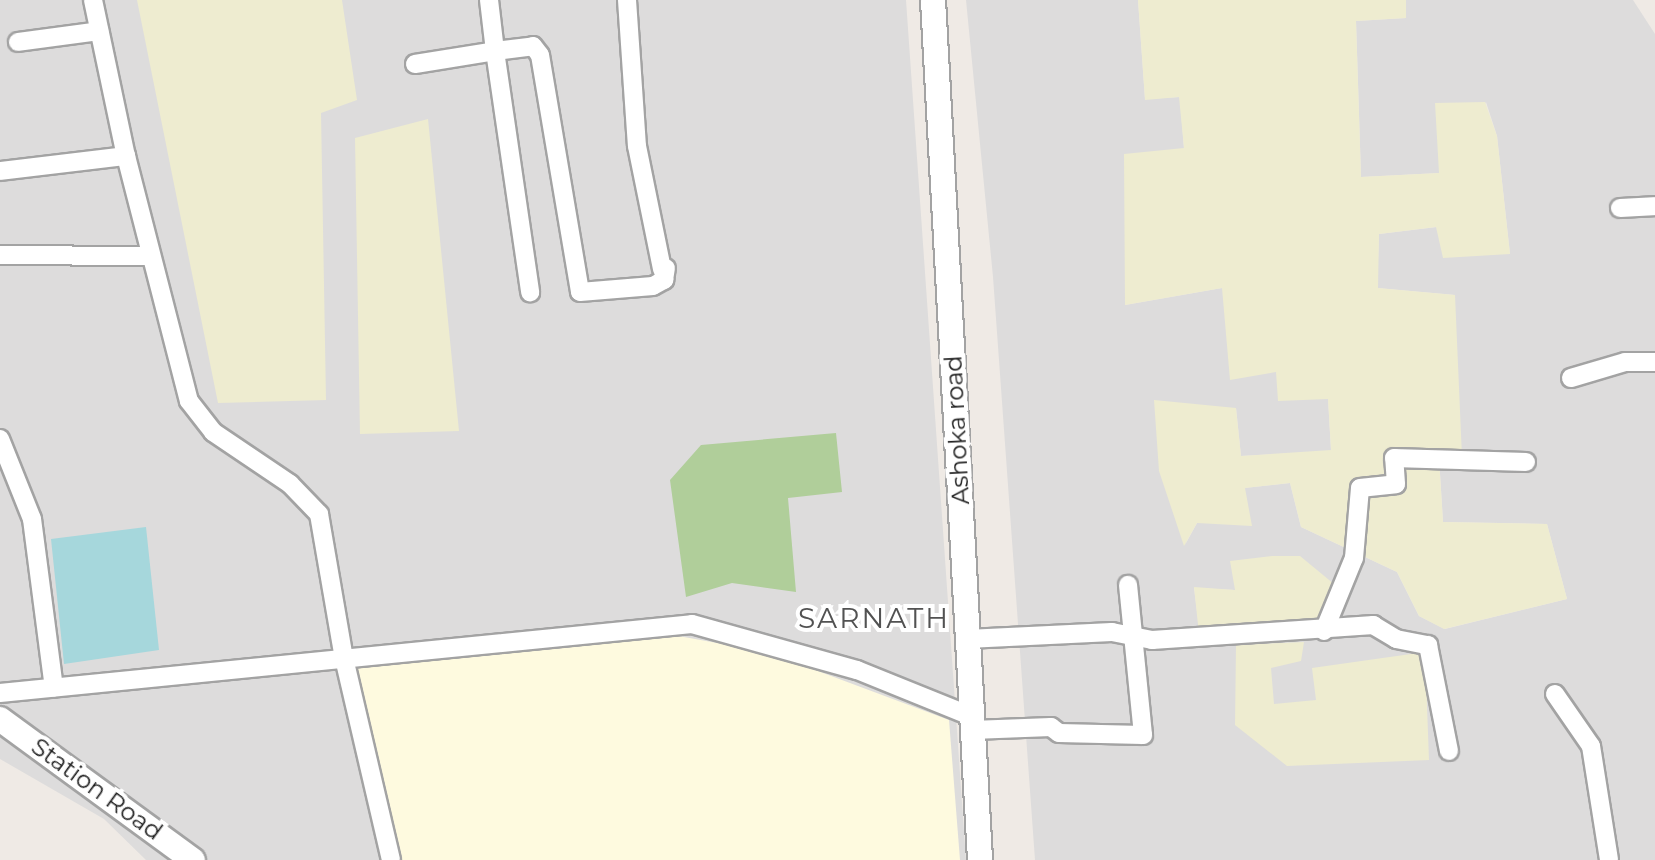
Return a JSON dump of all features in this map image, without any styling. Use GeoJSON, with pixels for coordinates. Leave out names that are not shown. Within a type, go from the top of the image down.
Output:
{"type":"FeatureCollection","features":[{"type":"Feature","properties":{"kind":"street"},"geometry":{"type":"LineString","coordinates":[[93,0],[126,156],[181,383],[200,420],[290,484],[319,514],[344,658],[391,860]]}},
{"type":"Feature","properties":{"kind":"street"},"geometry":{"type":"LineString","coordinates":[[489,0],[530,292]]}},
{"type":"Feature","properties":{"kind":"street"},"geometry":{"type":"LineString","coordinates":[[415,64],[533,46],[540,55],[580,292],[653,286],[664,280],[664,269],[637,146],[627,0]]}},
{"type":"Feature","properties":{"kind":"street","name":"Ashoka road"},"geometry":{"type":"LineString","coordinates":[[933,0],[980,860]]}},
{"type":"Feature","properties":{"kind":"street"},"geometry":{"type":"LineString","coordinates":[[18,42],[99,31]]}},
{"type":"Feature","properties":{"kind":"street"},"geometry":{"type":"LineString","coordinates":[[0,171],[126,156]]}},
{"type":"Feature","properties":{"kind":"street"},"geometry":{"type":"LineString","coordinates":[[1620,208],[1655,206]]}},
{"type":"Feature","properties":{"kind":"street"},"geometry":{"type":"LineString","coordinates":[[0,255],[150,256]]}},
{"type":"Feature","properties":{"kind":"street"},"geometry":{"type":"LineString","coordinates":[[1571,378],[1625,362],[1655,362]]}},
{"type":"Feature","properties":{"kind":"street"},"geometry":{"type":"LineString","coordinates":[[0,439],[32,519],[54,688]]}},
{"type":"Feature","properties":{"kind":"street"},"geometry":{"type":"LineString","coordinates":[[1324,631],[1354,558],[1360,488],[1396,484],[1394,458],[1526,462]]}},
{"type":"Feature","properties":{"kind":"street"},"geometry":{"type":"LineString","coordinates":[[0,693],[692,624],[857,670],[971,723],[1051,727],[1059,733],[1143,735],[1128,585]]}},
{"type":"Feature","properties":{"kind":"street"},"geometry":{"type":"LineString","coordinates":[[967,639],[1112,632],[1132,637],[1324,631],[1373,625],[1396,639],[1428,645],[1449,751]]}},
{"type":"Feature","properties":{"kind":"street"},"geometry":{"type":"LineString","coordinates":[[1555,694],[1591,746],[1609,860]]}},
{"type":"Feature","properties":{"kind":"street","name":"Station Road"},"geometry":{"type":"LineString","coordinates":[[0,719],[193,860]]}},
{"type":"Feature","properties":{"kind":"shaded area"},"geometry":{"type":"Polygon","coordinates":[[[0,0],[906,0],[966,860],[146,860],[104,819],[0,759],[0,0]]]}},
{"type":"Feature","properties":{"kind":"shaded area"},"geometry":{"type":"Polygon","coordinates":[[[137,0],[342,0],[357,100],[321,113],[326,400],[218,403],[137,0]]]}},
{"type":"Feature","properties":{"kind":"shaded area"},"geometry":{"type":"Polygon","coordinates":[[[966,0],[1138,0],[1145,99],[1180,97],[1184,149],[1125,305],[1222,288],[1276,372],[1328,398],[1331,451],[1241,456],[1236,408],[1185,545],[1197,523],[1244,488],[1290,483],[1301,527],[1397,572],[1419,616],[1445,629],[1567,599],[1547,524],[1443,522],[1439,457],[1455,295],[1377,288],[1379,234],[1437,227],[1510,254],[1497,136],[1486,102],[1440,173],[1361,177],[1356,21],[1406,18],[1406,0],[1633,0],[1655,34],[1655,860],[1035,860],[993,277],[966,0]],[[1194,588],[1200,634],[1235,590],[1194,588]]]}},
{"type":"Feature","properties":{"kind":"shaded area"},"geometry":{"type":"Polygon","coordinates":[[[1138,0],[1406,0],[1406,18],[1356,21],[1361,177],[1439,173],[1435,103],[1485,102],[1497,136],[1510,254],[1443,258],[1436,227],[1379,234],[1378,288],[1455,295],[1462,457],[1439,458],[1443,522],[1547,524],[1567,599],[1444,629],[1419,616],[1397,572],[1301,527],[1290,483],[1245,488],[1252,526],[1197,523],[1184,546],[1159,471],[1154,400],[1236,408],[1241,456],[1331,450],[1328,399],[1278,401],[1276,372],[1230,380],[1222,288],[1125,305],[1124,154],[1184,148],[1179,97],[1145,100],[1138,0]]]}},
{"type":"Feature","properties":{"kind":"shaded area"},"geometry":{"type":"Polygon","coordinates":[[[428,119],[459,431],[360,434],[355,138],[428,119]]]}},
{"type":"Feature","properties":{"kind":"shaded area"},"geometry":{"type":"Polygon","coordinates":[[[1300,556],[1334,584],[1324,628],[1199,634],[1194,587],[1235,590],[1230,561],[1300,556]]]}},
{"type":"Feature","properties":{"kind":"shaded area"},"geometry":{"type":"Polygon","coordinates":[[[673,635],[767,652],[949,720],[960,860],[398,860],[356,675],[359,664],[673,635]]]}},
{"type":"Feature","properties":{"kind":"shaded area"},"geometry":{"type":"Polygon","coordinates":[[[1304,642],[1301,661],[1271,668],[1274,704],[1316,700],[1312,668],[1425,652],[1429,760],[1287,766],[1235,725],[1236,645],[1304,642]]]}},
{"type":"Feature","properties":{"kind":"green space"},"geometry":{"type":"Polygon","coordinates":[[[836,433],[842,492],[788,498],[796,592],[732,583],[686,597],[670,480],[701,445],[836,433]]]}},
{"type":"Feature","properties":{"kind":"water"},"geometry":{"type":"Polygon","coordinates":[[[146,527],[159,650],[64,664],[51,539],[146,527]]]}},
{"type":"Feature","properties":{"kind":"district","name":"SARNATH"},"geometry":{"type":"Point","coordinates":[874,618]}}]}
